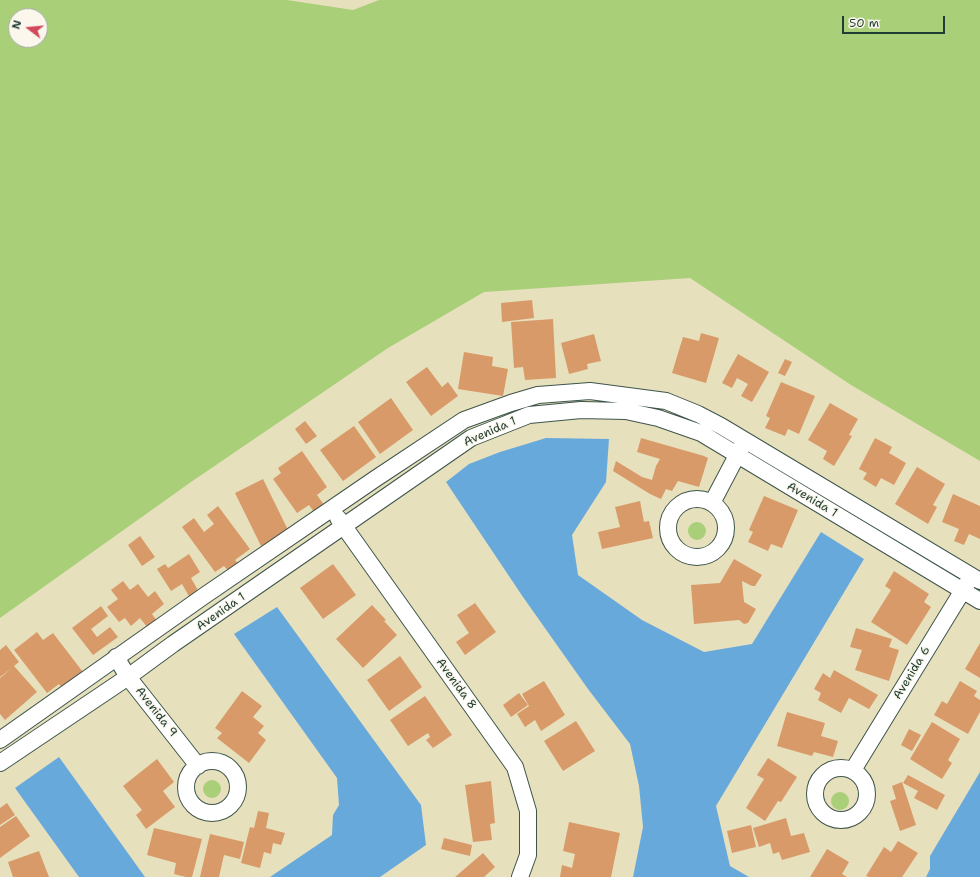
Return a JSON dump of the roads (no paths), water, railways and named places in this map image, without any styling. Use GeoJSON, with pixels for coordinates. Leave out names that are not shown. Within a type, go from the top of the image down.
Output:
{"type":"FeatureCollection","features":[{"type":"Feature","properties":{"kind":"street","name":"Avenida 1"},"geometry":{"type":"LineString","coordinates":[[0,740],[204,596],[464,420],[538,395],[590,390],[666,401],[698,414],[746,440],[976,578]]}},
{"type":"Feature","properties":{"kind":"street"},"geometry":{"type":"LineString","coordinates":[[511,403],[515,421]]}},
{"type":"Feature","properties":{"kind":"street","name":"Avenida 1"},"geometry":{"type":"LineString","coordinates":[[0,763],[128,677],[173,644],[471,438],[529,415],[581,410],[626,411],[658,418],[701,433],[980,600]]}},
{"type":"Feature","properties":{"kind":"street"},"geometry":{"type":"LineString","coordinates":[[712,503],[746,440]]}},
{"type":"Feature","properties":{"kind":"street","name":"Avenida 8"},"geometry":{"type":"LineString","coordinates":[[332,508],[343,526],[515,767],[528,811],[528,855],[520,877]]}},
{"type":"Feature","properties":{"kind":"street","name":"Avenida 6"},"geometry":{"type":"LineString","coordinates":[[853,770],[962,590],[976,578]]}},
{"type":"Feature","properties":{"kind":"street"},"geometry":{"type":"LineString","coordinates":[[204,596],[216,615]]}},
{"type":"Feature","properties":{"kind":"street","name":"Avenida 9"},"geometry":{"type":"LineString","coordinates":[[116,657],[128,677],[198,766]]}},
{"type":"Feature","properties":{"kind":"street"},"geometry":{"type":"LineString","coordinates":[[19,726],[29,743]]}},
{"type":"Feature","properties":{"kind":"water"},"geometry":{"type":"Polygon","coordinates":[[[546,438],[609,439],[606,482],[572,535],[578,575],[642,620],[704,652],[752,644],[821,532],[864,559],[716,806],[730,866],[749,877],[633,877],[643,827],[639,786],[630,744],[588,689],[523,597],[446,482],[469,464],[500,452],[546,438]]]}},
{"type":"Feature","properties":{"kind":"water"},"geometry":{"type":"Polygon","coordinates":[[[277,607],[421,805],[426,845],[380,877],[270,877],[332,835],[333,815],[339,805],[337,778],[234,634],[277,607]]]}},
{"type":"Feature","properties":{"kind":"water"},"geometry":{"type":"Polygon","coordinates":[[[59,757],[145,877],[79,877],[15,788],[59,757]]]}},
{"type":"Feature","properties":{"kind":"water"},"geometry":{"type":"Polygon","coordinates":[[[980,772],[980,877],[926,877],[930,869],[930,856],[980,772]]]}}]}
